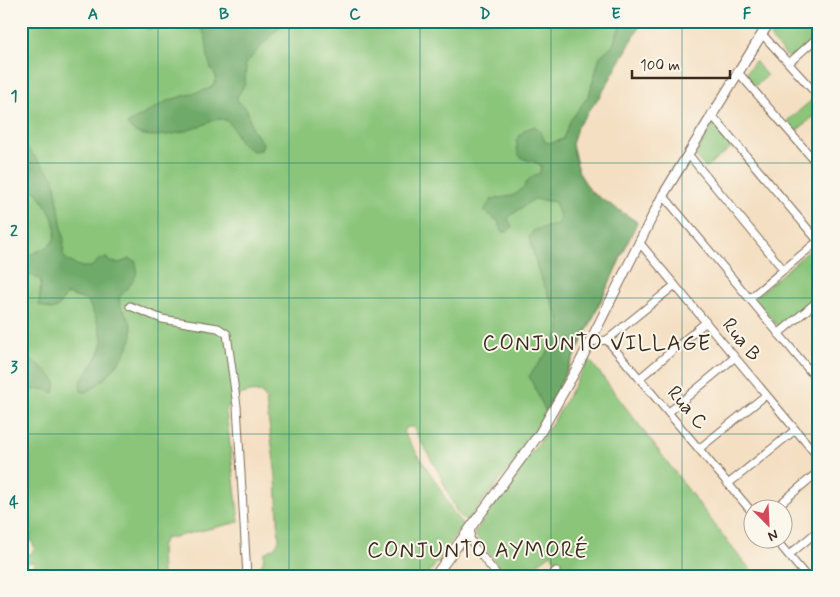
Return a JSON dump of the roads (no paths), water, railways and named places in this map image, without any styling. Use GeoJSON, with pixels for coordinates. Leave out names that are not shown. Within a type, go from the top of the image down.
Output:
{"type":"FeatureCollection","features":[{"type":"Feature","properties":{"kind":"main road"},"geometry":{"type":"LineString","coordinates":[[435,576],[540,433],[589,342],[663,195],[737,71],[770,21]]}},
{"type":"Feature","properties":{"kind":"street"},"geometry":{"type":"LineString","coordinates":[[812,21],[819,30]]}},
{"type":"Feature","properties":{"kind":"street"},"geometry":{"type":"LineString","coordinates":[[762,34],[819,97]]}},
{"type":"Feature","properties":{"kind":"street"},"geometry":{"type":"LineString","coordinates":[[789,63],[819,36]]}},
{"type":"Feature","properties":{"kind":"street"},"geometry":{"type":"LineString","coordinates":[[737,71],[819,166]]}},
{"type":"Feature","properties":{"kind":"street"},"geometry":{"type":"LineString","coordinates":[[711,114],[819,241],[750,298]]}},
{"type":"Feature","properties":{"kind":"street"},"geometry":{"type":"LineString","coordinates":[[688,154],[783,269]]}},
{"type":"Feature","properties":{"kind":"street"},"geometry":{"type":"LineString","coordinates":[[663,195],[819,382]]}},
{"type":"Feature","properties":{"kind":"street","name":"Rua B"},"geometry":{"type":"LineString","coordinates":[[639,242],[819,458]]}},
{"type":"Feature","properties":{"kind":"street"},"geometry":{"type":"LineString","coordinates":[[589,342],[607,340],[675,285]]}},
{"type":"Feature","properties":{"kind":"street"},"geometry":{"type":"LineString","coordinates":[[778,334],[819,300]]}},
{"type":"Feature","properties":{"kind":"street"},"geometry":{"type":"LineString","coordinates":[[130,306],[162,319],[218,328],[224,331],[229,339],[237,406],[247,576]]}},
{"type":"Feature","properties":{"kind":"street"},"geometry":{"type":"LineString","coordinates":[[812,306],[819,315]]}},
{"type":"Feature","properties":{"kind":"street","name":"Rua C"},"geometry":{"type":"LineString","coordinates":[[598,322],[607,340],[700,448],[742,500]]}},
{"type":"Feature","properties":{"kind":"street"},"geometry":{"type":"LineString","coordinates":[[640,378],[706,322]]}},
{"type":"Feature","properties":{"kind":"street"},"geometry":{"type":"LineString","coordinates":[[669,412],[734,358]]}},
{"type":"Feature","properties":{"kind":"street"},"geometry":{"type":"LineString","coordinates":[[700,448],[766,395]]}},
{"type":"Feature","properties":{"kind":"street"},"geometry":{"type":"LineString","coordinates":[[728,484],[795,430]]}},
{"type":"Feature","properties":{"kind":"street"},"geometry":{"type":"LineString","coordinates":[[785,500],[819,471]]}},
{"type":"Feature","properties":{"kind":"street"},"geometry":{"type":"LineString","coordinates":[[471,526],[474,545]]}},
{"type":"Feature","properties":{"kind":"street"},"geometry":{"type":"LineString","coordinates":[[789,555],[819,530]]}},
{"type":"Feature","properties":{"kind":"street"},"geometry":{"type":"LineString","coordinates":[[460,542],[466,541],[474,545],[498,576]]}},
{"type":"Feature","properties":{"kind":"street"},"geometry":{"type":"LineString","coordinates":[[785,550],[806,576]]}},
{"type":"Feature","properties":{"kind":"district","name":"CONJUNTO VILLAGE"},"geometry":{"type":"Point","coordinates":[597,344]}},
{"type":"Feature","properties":{"kind":"district","name":"CONJUNTO AYMORÉ"},"geometry":{"type":"Point","coordinates":[478,551]}}]}
